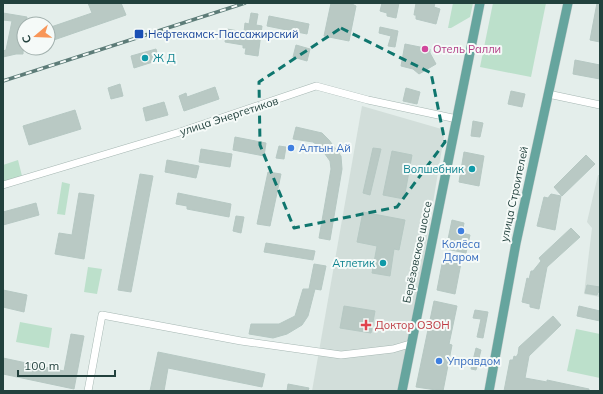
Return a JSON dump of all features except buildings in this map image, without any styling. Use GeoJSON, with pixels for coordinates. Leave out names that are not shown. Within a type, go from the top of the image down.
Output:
{"type":"FeatureCollection","features":[{"type":"Feature","properties":{"kind":"main road","name":"Берёзовское шоссе"},"geometry":{"type":"LineString","coordinates":[[402,391],[410,344],[480,3]]}},
{"type":"Feature","properties":{"kind":"main road","name":"улица Строителей"},"geometry":{"type":"LineString","coordinates":[[489,391],[516,243],[568,3]]}},
{"type":"Feature","properties":{"kind":"street","name":"улица Энергетиков"},"geometry":{"type":"LineString","coordinates":[[3,185],[180,132],[316,86],[368,100],[457,119]]}},
{"type":"Feature","properties":{"kind":"street"},"geometry":{"type":"LineString","coordinates":[[548,94],[600,105]]}},
{"type":"Feature","properties":{"kind":"street"},"geometry":{"type":"LineString","coordinates":[[88,391],[102,315],[241,341],[341,355],[393,349],[410,344]]}},
{"type":"Feature","properties":{"kind":"highlighted area"},"geometry":{"type":"Polygon","coordinates":[[[341,28],[431,73],[445,142],[397,207],[294,228],[260,145],[259,82],[341,28]]]}},
{"type":"Feature","properties":{"kind":"shaded area"},"geometry":{"type":"Polygon","coordinates":[[[362,106],[445,130],[402,391],[312,391],[362,106]]]}},
{"type":"Feature","properties":{"kind":"shaded area"},"geometry":{"type":"Polygon","coordinates":[[[598,175],[600,175],[600,297],[584,294],[592,228],[587,222],[598,175]]]}},
{"type":"Feature","properties":{"kind":"green space"},"geometry":{"type":"Polygon","coordinates":[[[453,3],[473,3],[470,17],[451,28],[448,28],[453,3]]]}},
{"type":"Feature","properties":{"kind":"green space"},"geometry":{"type":"Polygon","coordinates":[[[493,3],[546,3],[531,77],[480,67],[493,3]]]}},
{"type":"Feature","properties":{"kind":"green space"},"geometry":{"type":"Polygon","coordinates":[[[18,160],[22,176],[3,182],[3,165],[18,160]]]}},
{"type":"Feature","properties":{"kind":"green space"},"geometry":{"type":"Polygon","coordinates":[[[62,182],[70,184],[65,215],[57,214],[62,182]]]}},
{"type":"Feature","properties":{"kind":"green space"},"geometry":{"type":"Polygon","coordinates":[[[88,267],[102,269],[97,294],[84,292],[88,267]]]}},
{"type":"Feature","properties":{"kind":"green space"},"geometry":{"type":"Polygon","coordinates":[[[20,322],[52,328],[49,348],[16,342],[20,322]]]}},
{"type":"Feature","properties":{"kind":"green space"},"geometry":{"type":"Polygon","coordinates":[[[576,329],[600,334],[600,378],[567,371],[576,329]]]}},
{"type":"Feature","properties":{"kind":"railway"},"geometry":{"type":"LineString","coordinates":[[3,81],[245,3]]}},
{"type":"Feature","properties":{"kind":"place","name":"Нефтекамск-Пассажирский"},"geometry":{"type":"Point","coordinates":[139,34]}},
{"type":"Feature","properties":{"kind":"place","name":"Отель Ралли"},"geometry":{"type":"Point","coordinates":[425,49]}},
{"type":"Feature","properties":{"kind":"place","name":"Ж Д"},"geometry":{"type":"Point","coordinates":[145,58]}},
{"type":"Feature","properties":{"kind":"place","name":"Алтын Ай"},"geometry":{"type":"Point","coordinates":[291,148]}},
{"type":"Feature","properties":{"kind":"place","name":"Волшебник"},"geometry":{"type":"Point","coordinates":[472,169]}},
{"type":"Feature","properties":{"kind":"place","name":"Колёса Даром"},"geometry":{"type":"Point","coordinates":[461,231]}},
{"type":"Feature","properties":{"kind":"place","name":"Атлетик"},"geometry":{"type":"Point","coordinates":[383,263]}},
{"type":"Feature","properties":{"kind":"place","name":"Доктор ОЗОН"},"geometry":{"type":"Point","coordinates":[366,325]}},
{"type":"Feature","properties":{"kind":"place","name":"Управдом"},"geometry":{"type":"Point","coordinates":[439,361]}}]}
